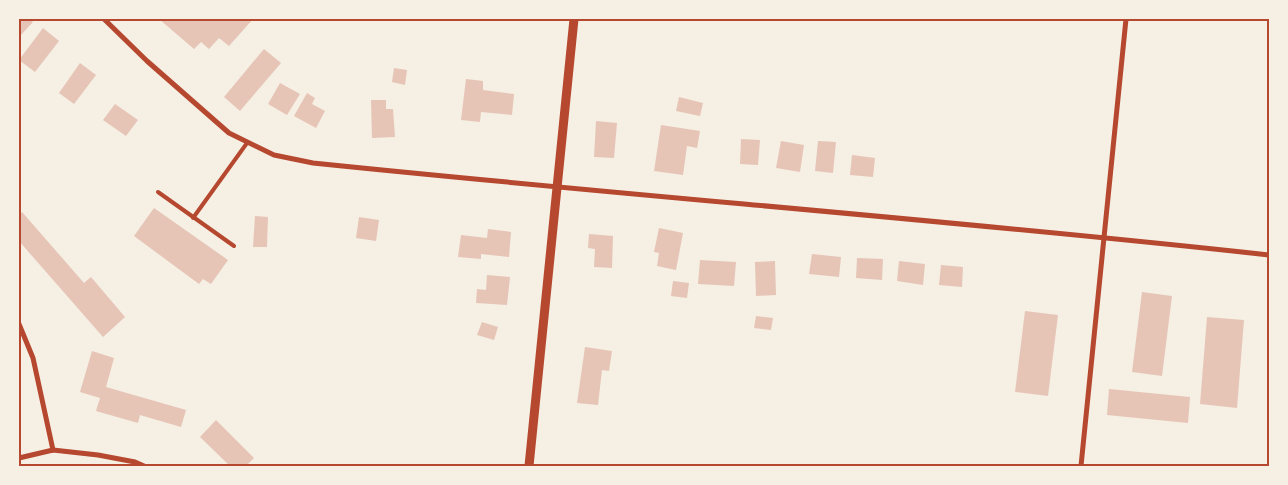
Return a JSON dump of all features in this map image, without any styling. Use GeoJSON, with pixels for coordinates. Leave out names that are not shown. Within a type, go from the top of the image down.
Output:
{"type":"FeatureCollection","features":[{"type":"Feature","properties":{"kind":"street"},"geometry":{"type":"LineString","coordinates":[[104,19],[205,114],[229,134],[274,155],[313,163],[1105,237],[1269,255]]}},
{"type":"Feature","properties":{"kind":"street"},"geometry":{"type":"LineString","coordinates":[[529,466],[574,19]]}},
{"type":"Feature","properties":{"kind":"street"},"geometry":{"type":"LineString","coordinates":[[1081,466],[1126,19]]}},
{"type":"Feature","properties":{"kind":"street"},"geometry":{"type":"LineString","coordinates":[[19,324],[33,358],[53,450]]}},
{"type":"Feature","properties":{"kind":"street"},"geometry":{"type":"LineString","coordinates":[[19,458],[53,450],[98,455],[135,462],[144,466]]}},
{"type":"Feature","properties":{"kind":"lane"},"geometry":{"type":"LineString","coordinates":[[194,218],[247,143]]}},
{"type":"Feature","properties":{"kind":"lane"},"geometry":{"type":"LineString","coordinates":[[158,192],[234,246]]}},
{"type":"Feature","properties":{"kind":"building"},"geometry":{"type":"Polygon","coordinates":[[[19,19],[29,19],[33,22],[20,36],[19,35],[19,19]]]}},
{"type":"Feature","properties":{"kind":"building"},"geometry":{"type":"Polygon","coordinates":[[[159,19],[253,19],[229,46],[219,38],[209,49],[201,42],[194,49],[159,19]]]}},
{"type":"Feature","properties":{"kind":"building"},"geometry":{"type":"Polygon","coordinates":[[[43,28],[59,41],[35,72],[19,60],[43,28]]]}},
{"type":"Feature","properties":{"kind":"building"},"geometry":{"type":"Polygon","coordinates":[[[264,49],[281,63],[240,111],[224,97],[264,49]]]}},
{"type":"Feature","properties":{"kind":"building"},"geometry":{"type":"Polygon","coordinates":[[[80,63],[96,75],[74,104],[59,93],[80,63]]]}},
{"type":"Feature","properties":{"kind":"building"},"geometry":{"type":"Polygon","coordinates":[[[394,68],[407,70],[405,85],[392,82],[394,68]]]}},
{"type":"Feature","properties":{"kind":"building"},"geometry":{"type":"Polygon","coordinates":[[[466,79],[483,81],[483,90],[514,94],[512,115],[481,112],[480,122],[461,120],[466,79]]]}},
{"type":"Feature","properties":{"kind":"building"},"geometry":{"type":"Polygon","coordinates":[[[280,83],[300,94],[287,115],[268,104],[280,83]]]}},
{"type":"Feature","properties":{"kind":"building"},"geometry":{"type":"Polygon","coordinates":[[[307,93],[315,98],[312,104],[325,111],[316,128],[294,116],[307,93]]]}},
{"type":"Feature","properties":{"kind":"building"},"geometry":{"type":"Polygon","coordinates":[[[679,97],[703,103],[700,116],[676,111],[679,97]]]}},
{"type":"Feature","properties":{"kind":"building"},"geometry":{"type":"Polygon","coordinates":[[[371,100],[386,100],[386,109],[393,109],[395,137],[372,138],[371,100]]]}},
{"type":"Feature","properties":{"kind":"building"},"geometry":{"type":"Polygon","coordinates":[[[115,104],[138,120],[126,136],[103,120],[115,104]]]}},
{"type":"Feature","properties":{"kind":"building"},"geometry":{"type":"Polygon","coordinates":[[[596,121],[617,123],[614,158],[594,157],[596,121]]]}},
{"type":"Feature","properties":{"kind":"building"},"geometry":{"type":"Polygon","coordinates":[[[661,125],[700,131],[697,148],[687,146],[683,175],[654,171],[661,125]]]}},
{"type":"Feature","properties":{"kind":"building"},"geometry":{"type":"Polygon","coordinates":[[[741,139],[760,140],[758,165],[740,164],[741,139]]]}},
{"type":"Feature","properties":{"kind":"building"},"geometry":{"type":"Polygon","coordinates":[[[781,141],[804,145],[800,172],[776,168],[781,141]]]}},
{"type":"Feature","properties":{"kind":"building"},"geometry":{"type":"Polygon","coordinates":[[[818,141],[836,142],[833,173],[815,171],[818,141]]]}},
{"type":"Feature","properties":{"kind":"building"},"geometry":{"type":"Polygon","coordinates":[[[852,155],[875,158],[873,177],[850,175],[852,155]]]}},
{"type":"Feature","properties":{"kind":"building"},"geometry":{"type":"Polygon","coordinates":[[[154,208],[228,260],[211,284],[203,279],[199,284],[134,236],[154,208]]]}},
{"type":"Feature","properties":{"kind":"building"},"geometry":{"type":"Polygon","coordinates":[[[22,212],[84,283],[91,277],[125,317],[103,337],[19,241],[19,215],[22,212]]]}},
{"type":"Feature","properties":{"kind":"building"},"geometry":{"type":"Polygon","coordinates":[[[255,216],[268,217],[267,247],[253,247],[255,216]]]}},
{"type":"Feature","properties":{"kind":"building"},"geometry":{"type":"Polygon","coordinates":[[[359,217],[379,220],[376,241],[356,238],[359,217]]]}},
{"type":"Feature","properties":{"kind":"building"},"geometry":{"type":"Polygon","coordinates":[[[659,228],[683,233],[676,270],[657,266],[659,253],[654,252],[659,228]]]}},
{"type":"Feature","properties":{"kind":"building"},"geometry":{"type":"Polygon","coordinates":[[[488,229],[511,232],[509,257],[481,254],[481,259],[458,257],[461,235],[487,238],[488,229]]]}},
{"type":"Feature","properties":{"kind":"building"},"geometry":{"type":"Polygon","coordinates":[[[589,234],[613,236],[612,268],[594,267],[595,249],[588,248],[589,234]]]}},
{"type":"Feature","properties":{"kind":"building"},"geometry":{"type":"Polygon","coordinates":[[[812,254],[841,257],[839,277],[809,274],[812,254]]]}},
{"type":"Feature","properties":{"kind":"building"},"geometry":{"type":"Polygon","coordinates":[[[857,258],[883,259],[882,280],[856,278],[857,258]]]}},
{"type":"Feature","properties":{"kind":"building"},"geometry":{"type":"Polygon","coordinates":[[[700,260],[736,262],[734,286],[698,284],[700,260]]]}},
{"type":"Feature","properties":{"kind":"building"},"geometry":{"type":"Polygon","coordinates":[[[775,261],[776,295],[756,296],[755,262],[775,261]]]}},
{"type":"Feature","properties":{"kind":"building"},"geometry":{"type":"Polygon","coordinates":[[[899,261],[925,264],[923,285],[897,281],[899,261]]]}},
{"type":"Feature","properties":{"kind":"building"},"geometry":{"type":"Polygon","coordinates":[[[941,265],[963,267],[962,287],[939,285],[941,265]]]}},
{"type":"Feature","properties":{"kind":"building"},"geometry":{"type":"Polygon","coordinates":[[[487,275],[510,277],[507,305],[476,303],[477,289],[486,290],[487,275]]]}},
{"type":"Feature","properties":{"kind":"building"},"geometry":{"type":"Polygon","coordinates":[[[673,281],[689,283],[687,298],[671,296],[673,281]]]}},
{"type":"Feature","properties":{"kind":"building"},"geometry":{"type":"Polygon","coordinates":[[[1142,292],[1172,296],[1162,376],[1132,372],[1142,292]]]}},
{"type":"Feature","properties":{"kind":"building"},"geometry":{"type":"Polygon","coordinates":[[[1025,311],[1058,315],[1048,396],[1015,392],[1025,311]]]}},
{"type":"Feature","properties":{"kind":"building"},"geometry":{"type":"Polygon","coordinates":[[[756,316],[773,318],[771,330],[754,328],[756,316]]]}},
{"type":"Feature","properties":{"kind":"building"},"geometry":{"type":"Polygon","coordinates":[[[1207,317],[1244,320],[1237,408],[1200,404],[1207,317]]]}},
{"type":"Feature","properties":{"kind":"building"},"geometry":{"type":"Polygon","coordinates":[[[482,322],[498,327],[494,340],[477,335],[482,322]]]}},
{"type":"Feature","properties":{"kind":"building"},"geometry":{"type":"Polygon","coordinates":[[[585,347],[612,351],[609,371],[602,370],[598,405],[577,403],[585,347]]]}},
{"type":"Feature","properties":{"kind":"building"},"geometry":{"type":"Polygon","coordinates":[[[92,351],[114,358],[106,387],[186,410],[181,427],[140,415],[138,423],[96,411],[100,398],[80,392],[92,351]]]}},
{"type":"Feature","properties":{"kind":"building"},"geometry":{"type":"Polygon","coordinates":[[[1109,389],[1190,397],[1188,423],[1107,415],[1109,389]]]}},
{"type":"Feature","properties":{"kind":"building"},"geometry":{"type":"Polygon","coordinates":[[[216,420],[254,458],[246,466],[230,466],[200,437],[216,420]]]}}]}
